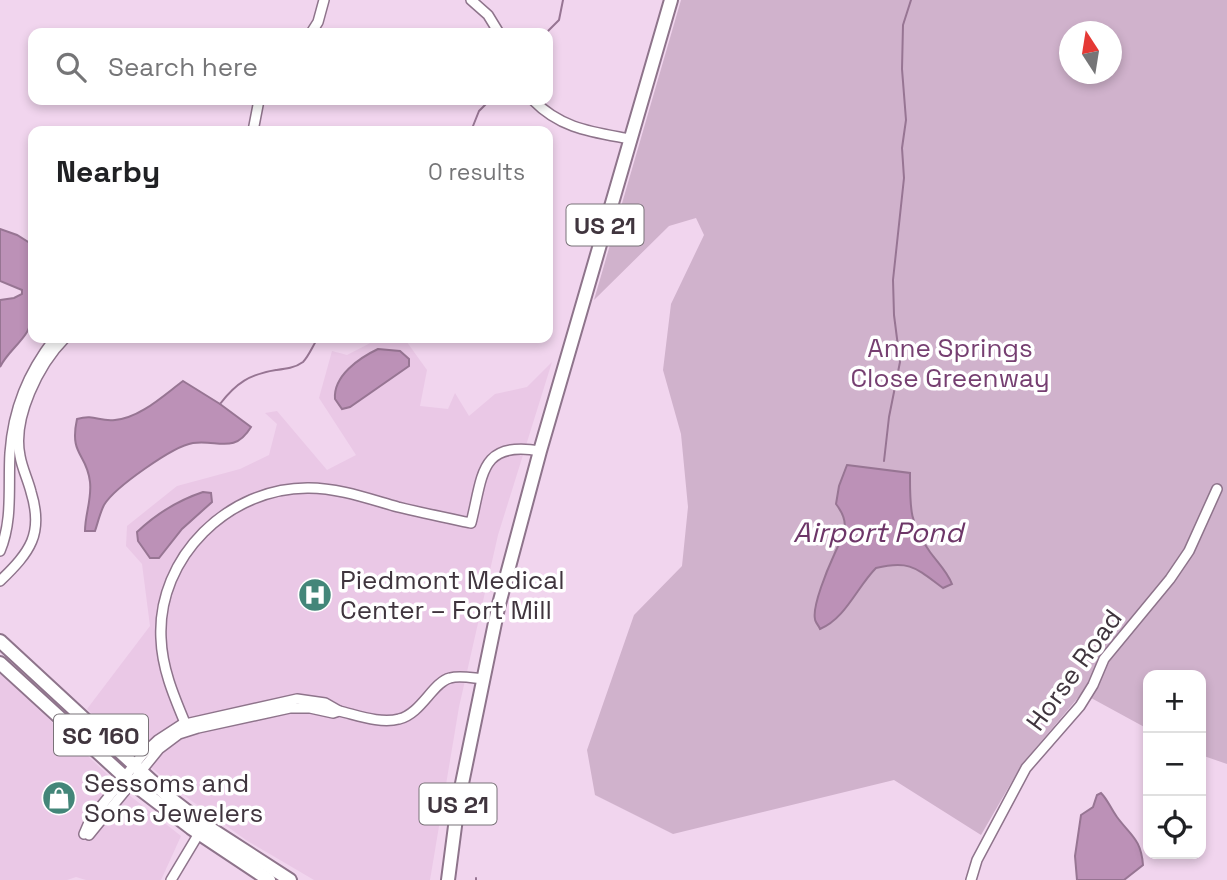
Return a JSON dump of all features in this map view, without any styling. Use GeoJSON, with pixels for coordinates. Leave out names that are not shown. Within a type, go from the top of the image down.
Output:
{"type":"FeatureCollection","features":[{"type":"Feature","properties":{"kind":"main road","name":"US 21"},"geometry":{"type":"LineString","coordinates":[[448,880],[458,803],[498,608],[540,451],[671,0]]}},
{"type":"Feature","properties":{"kind":"main road","name":"SC 160"},"geometry":{"type":"LineString","coordinates":[[0,641],[133,774]]}},
{"type":"Feature","properties":{"kind":"main road","name":"SC 160"},"geometry":{"type":"LineString","coordinates":[[0,663],[133,774],[270,880]]}},
{"type":"Feature","properties":{"kind":"main road","name":"SC 160"},"geometry":{"type":"LineString","coordinates":[[202,829],[290,880]]}},
{"type":"Feature","properties":{"kind":"street"},"geometry":{"type":"LineString","coordinates":[[314,28],[324,0]]}},
{"type":"Feature","properties":{"kind":"street"},"geometry":{"type":"LineString","coordinates":[[471,0],[488,15],[496,28]]}},
{"type":"Feature","properties":{"kind":"street"},"geometry":{"type":"LineString","coordinates":[[254,126],[258,105]]}},
{"type":"Feature","properties":{"kind":"street"},"geometry":{"type":"LineString","coordinates":[[539,105],[558,121],[574,127],[630,139]]}},
{"type":"Feature","properties":{"kind":"street"},"geometry":{"type":"LineString","coordinates":[[0,551],[7,526],[16,438],[25,385],[52,343]]}},
{"type":"Feature","properties":{"kind":"street"},"geometry":{"type":"LineString","coordinates":[[0,581],[29,550],[38,520],[16,438],[30,393],[50,356],[61,343]]}},
{"type":"Feature","properties":{"kind":"street"},"geometry":{"type":"LineString","coordinates":[[0,436],[16,438]]}},
{"type":"Feature","properties":{"kind":"street"},"geometry":{"type":"LineString","coordinates":[[187,727],[166,671],[161,618],[173,576],[194,543],[214,521],[234,507],[263,495],[288,489],[309,488],[353,494],[471,523],[489,460],[503,449],[521,447],[540,451]]}},
{"type":"Feature","properties":{"kind":"street","name":"Horse Road"},"geometry":{"type":"LineString","coordinates":[[971,880],[990,833],[1026,768],[1080,706],[1104,659],[1170,579],[1189,551],[1217,489]]}},
{"type":"Feature","properties":{"kind":"street"},"geometry":{"type":"LineString","coordinates":[[86,834],[133,774],[166,742],[187,727],[276,707],[296,707],[332,713],[339,710],[382,720],[401,719],[410,715],[443,681],[459,677],[483,679]]}},
{"type":"Feature","properties":{"kind":"street"},"geometry":{"type":"LineString","coordinates":[[171,880],[202,829]]}},
{"type":"Feature","properties":{"kind":"shaded area","name":"Piedmont Medical Center – Fort Mill"},"geometry":{"type":"Polygon","coordinates":[[[370,343],[408,343],[427,370],[420,406],[448,409],[455,393],[469,416],[495,394],[527,387],[552,362],[498,535],[459,707],[430,880],[314,880],[246,840],[189,799],[123,744],[87,709],[150,626],[142,564],[126,546],[127,526],[177,486],[240,469],[269,455],[277,424],[265,413],[277,411],[327,470],[356,455],[319,398],[332,351],[347,355],[370,343]]]}},
{"type":"Feature","properties":{"kind":"shaded area"},"geometry":{"type":"Polygon","coordinates":[[[0,673],[129,795],[181,836],[161,880],[86,880],[76,877],[67,880],[0,880],[0,673]]]}},
{"type":"Feature","properties":{"kind":"green space","name":"Anne Springs Close Greenway"},"geometry":{"type":"Polygon","coordinates":[[[681,0],[1227,0],[1227,764],[1206,757],[1206,670],[1143,670],[1143,726],[1082,693],[1022,764],[981,835],[894,780],[673,834],[595,795],[587,750],[634,615],[682,566],[688,507],[681,434],[663,370],[671,304],[704,235],[696,218],[669,226],[594,300],[681,0]]]}},
{"type":"Feature","properties":{"kind":"water"},"geometry":{"type":"Polygon","coordinates":[[[0,229],[28,242],[28,330],[0,367],[0,300],[14,298],[22,294],[22,290],[0,281],[0,229]]]}},
{"type":"Feature","properties":{"kind":"water"},"geometry":{"type":"Polygon","coordinates":[[[378,349],[400,351],[409,359],[409,366],[350,407],[342,409],[335,399],[338,383],[363,357],[378,349]]]}},
{"type":"Feature","properties":{"kind":"water"},"geometry":{"type":"Polygon","coordinates":[[[183,381],[251,427],[238,441],[225,444],[193,443],[159,459],[110,498],[104,505],[95,531],[85,531],[90,482],[75,440],[77,419],[88,417],[110,420],[134,415],[183,381]]]}},
{"type":"Feature","properties":{"kind":"water","name":"Airport Pond"},"geometry":{"type":"Polygon","coordinates":[[[847,465],[910,473],[914,523],[952,584],[943,588],[919,571],[905,566],[876,568],[837,618],[820,629],[815,620],[816,605],[844,530],[844,518],[836,504],[847,465]]]}},
{"type":"Feature","properties":{"kind":"water"},"geometry":{"type":"Polygon","coordinates":[[[203,492],[211,493],[212,502],[182,529],[159,558],[150,558],[138,541],[137,532],[168,508],[203,492]]]}},
{"type":"Feature","properties":{"kind":"water"},"geometry":{"type":"Polygon","coordinates":[[[1101,793],[1138,843],[1143,865],[1124,880],[1077,880],[1075,856],[1081,815],[1093,807],[1097,795],[1101,793]]]}},
{"type":"Feature","properties":{"kind":"waterway"},"geometry":{"type":"LineString","coordinates":[[551,28],[559,20],[563,0]]}},
{"type":"Feature","properties":{"kind":"waterway"},"geometry":{"type":"LineString","coordinates":[[884,461],[900,362],[893,280],[904,178],[902,148],[906,120],[902,69],[903,25],[911,0]]}},
{"type":"Feature","properties":{"kind":"waterway"},"geometry":{"type":"LineString","coordinates":[[473,126],[479,111],[485,105]]}},
{"type":"Feature","properties":{"kind":"waterway"},"geometry":{"type":"LineString","coordinates":[[220,404],[232,390],[251,377],[303,362],[315,343]]}},
{"type":"Feature","properties":{"kind":"place","name":"Piedmont Medical Center – Fort Mill"},"geometry":{"type":"Point","coordinates":[315,595]}},
{"type":"Feature","properties":{"kind":"place","name":"Sessoms and Sons Jewelers"},"geometry":{"type":"Point","coordinates":[59,798]}}]}
